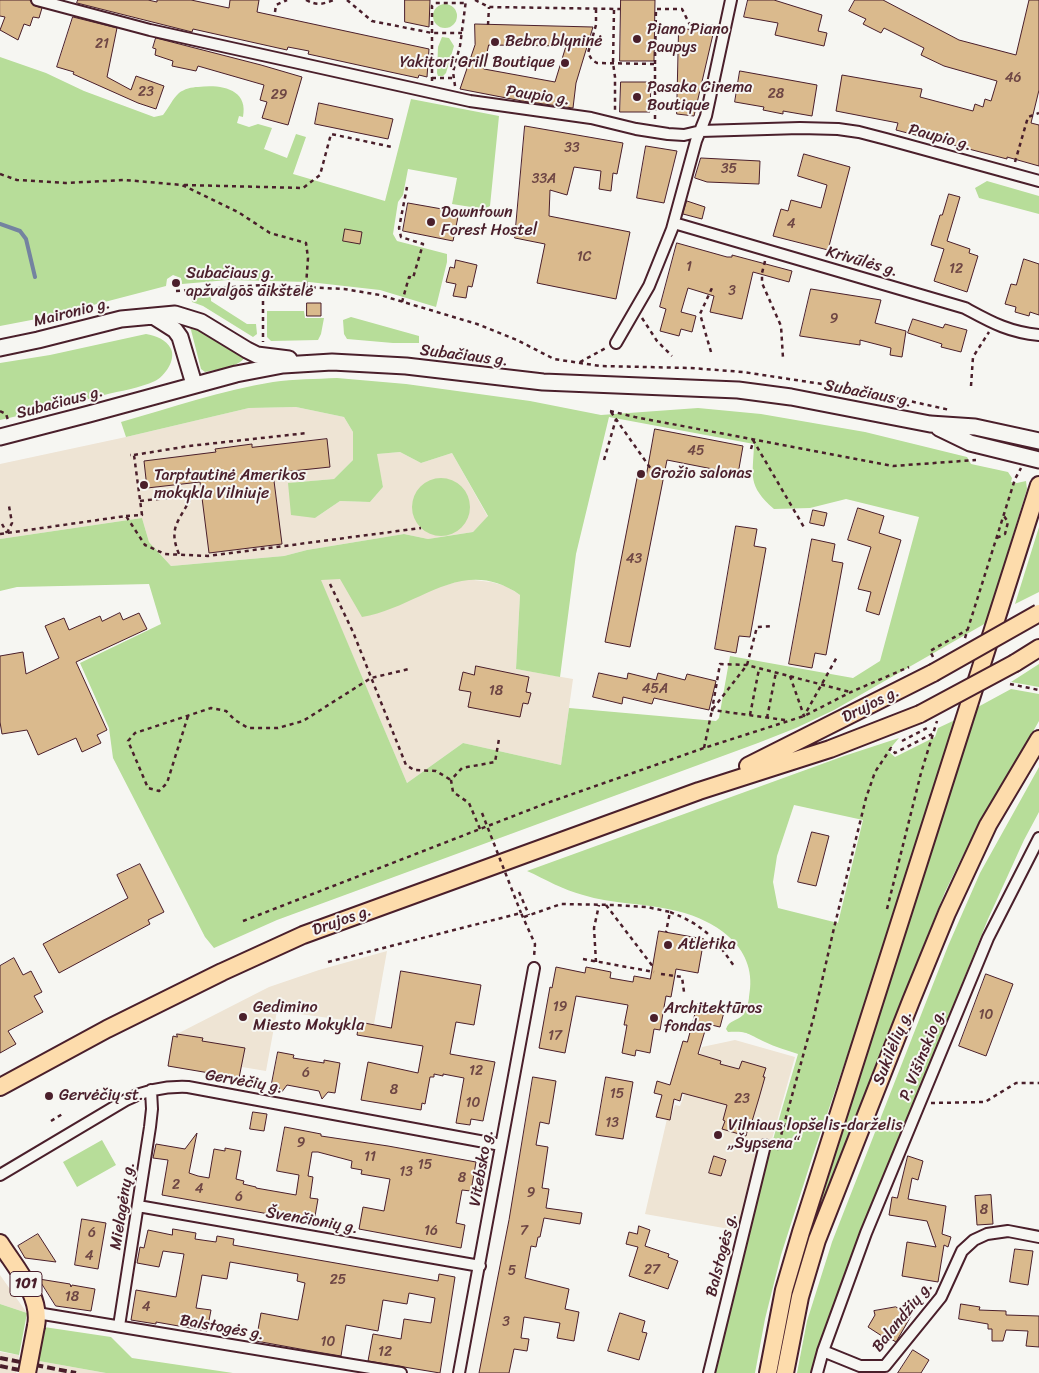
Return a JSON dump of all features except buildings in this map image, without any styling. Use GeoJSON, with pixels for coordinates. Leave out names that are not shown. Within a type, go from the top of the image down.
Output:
{"type":"FeatureCollection","features":[{"type":"Feature","properties":{"kind":"main road","name":"Maironio g."},"geometry":{"type":"LineString","coordinates":[[0,348],[121,319],[175,314],[190,317],[201,322],[257,355],[305,363]]}},
{"type":"Feature","properties":{"kind":"main road"},"geometry":{"type":"LineString","coordinates":[[153,316],[175,330],[180,337],[194,384]]}},
{"type":"Feature","properties":{"kind":"main road","name":"Subačiaus g."},"geometry":{"type":"LineString","coordinates":[[0,437],[194,384],[260,369],[305,363],[348,362],[543,382],[738,390],[800,399],[930,424],[975,427],[1039,441]]}},
{"type":"Feature","properties":{"kind":"main road","name":"Subačiaus g."},"geometry":{"type":"LineString","coordinates":[[930,424],[970,443],[1039,460]]}},
{"type":"Feature","properties":{"kind":"main road"},"geometry":{"type":"LineString","coordinates":[[768,1373],[784,1290],[801,1232],[1039,485]]}},
{"type":"Feature","properties":{"kind":"main road","name":"Drujos g."},"geometry":{"type":"LineString","coordinates":[[699,791],[929,667],[1039,614]]}},
{"type":"Feature","properties":{"kind":"main road","name":"Drujos g."},"geometry":{"type":"LineString","coordinates":[[0,1087],[116,1024],[303,935],[699,791],[830,749],[920,714],[1039,648]]}},
{"type":"Feature","properties":{"kind":"main road","name":"Sukilėlių g."},"geometry":{"type":"LineString","coordinates":[[786,1373],[800,1297],[817,1240],[922,975],[947,913],[988,825],[1039,739]]}},
{"type":"Feature","properties":{"kind":"main road","name":"101"},"geometry":{"type":"LineString","coordinates":[[0,1244],[32,1296],[37,1319]]}},
{"type":"Feature","properties":{"kind":"main road"},"geometry":{"type":"LineString","coordinates":[[27,1373],[37,1319]]}},
{"type":"Feature","properties":{"kind":"street","name":"Paupio g."},"geometry":{"type":"LineString","coordinates":[[37,0],[150,30],[452,97],[514,108],[591,118],[636,129],[684,135],[701,131],[800,128],[838,129],[859,132],[1039,181]]}},
{"type":"Feature","properties":{"kind":"street"},"geometry":{"type":"LineString","coordinates":[[616,343],[649,286],[674,223],[696,141],[706,116],[731,0]]}},
{"type":"Feature","properties":{"kind":"street","name":"Krivūlės g."},"geometry":{"type":"LineString","coordinates":[[674,223],[965,308],[994,324],[1016,332],[1039,335]]}},
{"type":"Feature","properties":{"kind":"street","name":"P. Višinskio g."},"geometry":{"type":"LineString","coordinates":[[817,1373],[823,1351],[866,1233],[919,1104],[988,938],[1039,838]]}},
{"type":"Feature","properties":{"kind":"street","name":"Vitebsko g."},"geometry":{"type":"LineString","coordinates":[[460,1373],[534,968]]}},
{"type":"Feature","properties":{"kind":"street","name":"Gervėčių g."},"geometry":{"type":"LineString","coordinates":[[0,1175],[126,1100],[151,1090],[169,1087],[188,1088],[502,1144]]}},
{"type":"Feature","properties":{"kind":"street","name":"Mielagėnų g."},"geometry":{"type":"LineString","coordinates":[[119,1326],[152,1109],[151,1090]]}},
{"type":"Feature","properties":{"kind":"street","name":"Balstogės g."},"geometry":{"type":"LineString","coordinates":[[709,1373],[765,1145]]}},
{"type":"Feature","properties":{"kind":"street","name":"Švenčionių g."},"geometry":{"type":"LineString","coordinates":[[138,1206],[480,1266]]}},
{"type":"Feature","properties":{"kind":"street","name":"Balandžių g."},"geometry":{"type":"LineString","coordinates":[[823,1351],[860,1366],[887,1369],[942,1298],[962,1251],[974,1240],[987,1234],[1008,1231],[1039,1237]]}},
{"type":"Feature","properties":{"kind":"street","name":"Balstogės g."},"geometry":{"type":"LineString","coordinates":[[37,1319],[119,1326],[401,1373]]}},
{"type":"Feature","properties":{"kind":"path"},"geometry":{"type":"LineString","coordinates":[[275,12],[276,6],[287,0]]}},
{"type":"Feature","properties":{"kind":"path"},"geometry":{"type":"LineString","coordinates":[[306,0],[314,4],[323,4],[334,0]]}},
{"type":"Feature","properties":{"kind":"path"},"geometry":{"type":"LineString","coordinates":[[347,0],[372,21],[432,33],[462,34]]}},
{"type":"Feature","properties":{"kind":"path"},"geometry":{"type":"LineString","coordinates":[[475,0],[489,7],[620,9]]}},
{"type":"Feature","properties":{"kind":"path"},"geometry":{"type":"LineString","coordinates":[[430,92],[432,78],[432,6],[435,3],[466,1],[462,34],[453,72],[455,83],[452,97]]}},
{"type":"Feature","properties":{"kind":"path"},"geometry":{"type":"LineString","coordinates":[[488,25],[489,7]]}},
{"type":"Feature","properties":{"kind":"path"},"geometry":{"type":"LineString","coordinates":[[596,9],[596,25],[588,53],[592,60],[597,62],[656,64]]}},
{"type":"Feature","properties":{"kind":"path"},"geometry":{"type":"LineString","coordinates":[[612,123],[615,111],[613,63],[614,9]]}},
{"type":"Feature","properties":{"kind":"path"},"geometry":{"type":"LineString","coordinates":[[655,132],[655,9],[682,9],[690,25],[712,26]]}},
{"type":"Feature","properties":{"kind":"path"},"geometry":{"type":"LineString","coordinates":[[456,61],[468,65]]}},
{"type":"Feature","properties":{"kind":"path"},"geometry":{"type":"LineString","coordinates":[[432,78],[454,78]]}},
{"type":"Feature","properties":{"kind":"path"},"geometry":{"type":"LineString","coordinates":[[1012,173],[1028,117],[1039,113]]}},
{"type":"Feature","properties":{"kind":"path"},"geometry":{"type":"LineString","coordinates":[[1032,116],[1039,118]]}},
{"type":"Feature","properties":{"kind":"path"},"geometry":{"type":"LineString","coordinates":[[0,174],[17,180],[65,183],[125,180],[182,185],[303,188],[320,175],[331,134],[392,147]]}},
{"type":"Feature","properties":{"kind":"path"},"geometry":{"type":"LineString","coordinates":[[182,185],[238,212],[270,233],[306,243],[308,258],[306,286]]}},
{"type":"Feature","properties":{"kind":"path"},"geometry":{"type":"LineString","coordinates":[[402,302],[409,277],[413,278],[422,244],[400,237],[399,228],[407,187]]}},
{"type":"Feature","properties":{"kind":"path"},"geometry":{"type":"LineString","coordinates":[[768,250],[762,272],[762,283],[781,326],[783,358]]}},
{"type":"Feature","properties":{"kind":"path"},"geometry":{"type":"LineString","coordinates":[[263,285],[264,346]]}},
{"type":"Feature","properties":{"kind":"path"},"geometry":{"type":"LineString","coordinates":[[711,352],[700,314],[712,288]]}},
{"type":"Feature","properties":{"kind":"path"},"geometry":{"type":"LineString","coordinates":[[636,308],[657,341],[672,356]]}},
{"type":"Feature","properties":{"kind":"path"},"geometry":{"type":"LineString","coordinates":[[971,386],[973,357],[994,324]]}},
{"type":"Feature","properties":{"kind":"path"},"geometry":{"type":"LineString","coordinates":[[578,363],[616,343]]}},
{"type":"Feature","properties":{"kind":"path"},"geometry":{"type":"LineString","coordinates":[[0,411],[6,414]]}},
{"type":"Feature","properties":{"kind":"path"},"geometry":{"type":"LineString","coordinates":[[652,470],[610,411],[893,466],[976,460]]}},
{"type":"Feature","properties":{"kind":"path"},"geometry":{"type":"LineString","coordinates":[[604,460],[616,419]]}},
{"type":"Feature","properties":{"kind":"path"},"geometry":{"type":"LineString","coordinates":[[0,534],[142,515],[132,455],[189,446],[307,433]]}},
{"type":"Feature","properties":{"kind":"path"},"geometry":{"type":"LineString","coordinates":[[752,449],[753,440]]}},
{"type":"Feature","properties":{"kind":"path"},"geometry":{"type":"LineString","coordinates":[[753,440],[805,529]]}},
{"type":"Feature","properties":{"kind":"path"},"geometry":{"type":"LineString","coordinates":[[964,639],[1015,479],[1020,473]]}},
{"type":"Feature","properties":{"kind":"path"},"geometry":{"type":"LineString","coordinates":[[140,501],[192,495],[187,508],[175,525],[173,541],[179,554]]}},
{"type":"Feature","properties":{"kind":"path"},"geometry":{"type":"LineString","coordinates":[[7,533],[12,523],[9,506]]}},
{"type":"Feature","properties":{"kind":"path"},"geometry":{"type":"LineString","coordinates":[[126,516],[145,545],[165,554],[208,556],[422,528]]}},
{"type":"Feature","properties":{"kind":"path"},"geometry":{"type":"LineString","coordinates":[[996,538],[1005,534],[1008,522],[1004,516]]}},
{"type":"Feature","properties":{"kind":"path"},"geometry":{"type":"LineString","coordinates":[[2,524],[7,533]]}},
{"type":"Feature","properties":{"kind":"path"},"geometry":{"type":"LineString","coordinates":[[330,584],[353,632],[406,765],[414,770],[436,771],[451,780],[453,792],[469,803],[480,829]]}},
{"type":"Feature","properties":{"kind":"path"},"geometry":{"type":"LineString","coordinates":[[712,710],[747,665],[757,627],[772,626]]}},
{"type":"Feature","properties":{"kind":"path"},"geometry":{"type":"LineString","coordinates":[[929,667],[933,657],[930,652],[967,630]]}},
{"type":"Feature","properties":{"kind":"path"},"geometry":{"type":"LineString","coordinates":[[804,716],[837,657]]}},
{"type":"Feature","properties":{"kind":"path"},"geometry":{"type":"LineString","coordinates":[[704,748],[720,664],[747,665],[851,692]]}},
{"type":"Feature","properties":{"kind":"path"},"geometry":{"type":"LineString","coordinates":[[243,921],[561,798],[704,748],[804,716],[851,692],[915,664]]}},
{"type":"Feature","properties":{"kind":"path"},"geometry":{"type":"LineString","coordinates":[[188,716],[167,783],[159,791],[148,788],[128,741],[135,733],[211,708],[226,710],[235,720],[248,728],[278,728],[303,721],[370,678],[409,669]]}},
{"type":"Feature","properties":{"kind":"path"},"geometry":{"type":"LineString","coordinates":[[750,715],[759,669]]}},
{"type":"Feature","properties":{"kind":"path"},"geometry":{"type":"LineString","coordinates":[[767,718],[776,672]]}},
{"type":"Feature","properties":{"kind":"path"},"geometry":{"type":"LineString","coordinates":[[790,676],[804,716]]}},
{"type":"Feature","properties":{"kind":"path"},"geometry":{"type":"LineString","coordinates":[[1010,684],[1039,690]]}},
{"type":"Feature","properties":{"kind":"path"},"geometry":{"type":"LineString","coordinates":[[712,710],[788,721]]}},
{"type":"Feature","properties":{"kind":"path"},"geometry":{"type":"LineString","coordinates":[[886,917],[921,773],[938,717]]}},
{"type":"Feature","properties":{"kind":"path"},"geometry":{"type":"LineString","coordinates":[[775,1156],[814,1016],[862,816],[875,772],[891,748],[895,753],[932,734]]}},
{"type":"Feature","properties":{"kind":"path"},"geometry":{"type":"LineString","coordinates":[[451,780],[462,768],[495,762],[499,739]]}},
{"type":"Feature","properties":{"kind":"path"},"geometry":{"type":"LineString","coordinates":[[482,813],[534,944],[534,968]]}},
{"type":"Feature","properties":{"kind":"path"},"geometry":{"type":"LineString","coordinates":[[519,892],[528,915]]}},
{"type":"Feature","properties":{"kind":"path"},"geometry":{"type":"LineString","coordinates":[[524,917],[561,904],[606,904],[647,907],[670,912],[703,928],[717,942],[734,966]]}},
{"type":"Feature","properties":{"kind":"path"},"geometry":{"type":"LineString","coordinates":[[596,962],[594,928],[599,904]]}},
{"type":"Feature","properties":{"kind":"path"},"geometry":{"type":"LineString","coordinates":[[606,904],[654,968]]}},
{"type":"Feature","properties":{"kind":"path"},"geometry":{"type":"LineString","coordinates":[[666,932],[670,912]]}},
{"type":"Feature","properties":{"kind":"path"},"geometry":{"type":"LineString","coordinates":[[328,962],[521,913]]}},
{"type":"Feature","properties":{"kind":"path"},"geometry":{"type":"LineString","coordinates":[[583,959],[654,972]]}},
{"type":"Feature","properties":{"kind":"path"},"geometry":{"type":"LineString","coordinates":[[661,974],[682,977],[684,992]]}},
{"type":"Feature","properties":{"kind":"path"},"geometry":{"type":"LineString","coordinates":[[919,1104],[984,1102],[1016,1083],[1039,1083]]}},
{"type":"Feature","properties":{"kind":"path"},"geometry":{"type":"LineString","coordinates":[[51,1121],[64,1113]]}},
{"type":"Feature","properties":{"kind":"shaded area","name":"Tarptautinė Amerikos mokykla Vilniuje"},"geometry":{"type":"Polygon","coordinates":[[[296,407],[344,417],[353,432],[353,460],[334,479],[289,483],[315,518],[340,501],[370,502],[383,487],[376,454],[400,452],[421,463],[452,453],[488,517],[473,532],[428,539],[404,534],[307,550],[284,556],[171,566],[149,542],[142,518],[0,539],[0,464],[249,408],[296,407]]]}},
{"type":"Feature","properties":{"kind":"shaded area"},"geometry":{"type":"Polygon","coordinates":[[[320,579],[443,586],[465,579],[506,586],[520,595],[516,669],[573,679],[561,765],[463,743],[407,783],[320,579]]]}},
{"type":"Feature","properties":{"kind":"shaded area","name":"Gedimino Miesto Mokykla"},"geometry":{"type":"Polygon","coordinates":[[[387,951],[374,1024],[277,1011],[266,1071],[242,1067],[239,1078],[168,1066],[173,1036],[176,1037],[175,1035],[269,987],[319,970],[387,951]]]}},
{"type":"Feature","properties":{"kind":"shaded area","name":"Vilniaus lopšelis-darželis „Šypsena“"},"geometry":{"type":"Polygon","coordinates":[[[735,1040],[795,1057],[746,1232],[645,1214],[667,1119],[670,1120],[675,1105],[680,1106],[702,1047],[735,1040]]]}},
{"type":"Feature","properties":{"kind":"shaded area"},"geometry":{"type":"Polygon","coordinates":[[[0,1275],[27,1313],[0,1304],[0,1275]]]}},
{"type":"Feature","properties":{"kind":"shaded area"},"geometry":{"type":"Polygon","coordinates":[[[0,1352],[19,1355],[16,1373],[0,1373],[0,1352]]]}},
{"type":"Feature","properties":{"kind":"shaded area"},"geometry":{"type":"Polygon","coordinates":[[[39,1361],[106,1373],[37,1373],[39,1361]]]}},
{"type":"Feature","properties":{"kind":"green space"},"geometry":{"type":"Polygon","coordinates":[[[445,4],[450,5],[456,11],[456,21],[450,27],[445,28],[440,27],[434,21],[433,16],[434,11],[440,5],[445,4]]]}},
{"type":"Feature","properties":{"kind":"green space"},"geometry":{"type":"Polygon","coordinates":[[[442,37],[449,38],[454,46],[446,73],[443,76],[438,76],[438,47],[442,37]]]}},
{"type":"Feature","properties":{"kind":"green space"},"geometry":{"type":"Polygon","coordinates":[[[0,57],[46,73],[84,91],[154,117],[163,115],[177,95],[186,89],[215,86],[231,90],[237,94],[244,107],[243,117],[239,116],[237,123],[249,127],[258,124],[272,128],[264,149],[287,158],[296,134],[306,137],[293,174],[385,201],[411,99],[499,116],[490,206],[484,209],[452,204],[457,178],[408,169],[403,195],[398,202],[393,234],[397,241],[447,254],[447,262],[436,307],[380,290],[309,282],[228,280],[182,284],[181,278],[173,275],[167,279],[166,286],[47,317],[0,326],[0,57]]]}},
{"type":"Feature","properties":{"kind":"green space"},"geometry":{"type":"Polygon","coordinates":[[[987,181],[1039,196],[1039,214],[979,198],[975,188],[987,181]]]}},
{"type":"Feature","properties":{"kind":"green space"},"geometry":{"type":"Polygon","coordinates":[[[211,292],[211,301],[247,324],[256,324],[257,334],[253,337],[203,306],[192,302],[191,293],[211,292]]]}},
{"type":"Feature","properties":{"kind":"green space"},"geometry":{"type":"Polygon","coordinates":[[[267,311],[304,311],[305,318],[324,318],[321,334],[318,340],[271,341],[267,337],[267,311]]]}},
{"type":"Feature","properties":{"kind":"green space"},"geometry":{"type":"Polygon","coordinates":[[[351,317],[419,336],[419,343],[347,339],[344,334],[343,320],[351,317]]]}},
{"type":"Feature","properties":{"kind":"green space"},"geometry":{"type":"Polygon","coordinates":[[[186,323],[192,324],[245,357],[242,361],[232,366],[205,372],[201,369],[191,330],[186,323]]]}},
{"type":"Feature","properties":{"kind":"green space"},"geometry":{"type":"Polygon","coordinates":[[[146,334],[164,340],[172,353],[169,367],[155,381],[143,386],[0,420],[0,363],[50,355],[146,334]]]}},
{"type":"Feature","properties":{"kind":"green space"},"geometry":{"type":"Polygon","coordinates":[[[337,378],[406,384],[530,401],[601,415],[698,408],[761,414],[865,432],[967,457],[971,464],[1008,472],[1012,478],[1011,482],[1026,481],[1027,489],[986,623],[834,710],[758,743],[277,920],[214,948],[205,937],[113,758],[109,728],[80,663],[161,624],[149,584],[17,587],[0,591],[0,539],[142,518],[149,542],[171,566],[284,556],[307,550],[404,534],[428,539],[473,532],[488,516],[452,453],[421,463],[400,452],[377,454],[383,487],[370,502],[340,501],[315,518],[291,515],[288,483],[334,479],[353,460],[353,432],[344,417],[296,407],[249,408],[126,437],[121,422],[216,394],[254,385],[289,380],[337,378]],[[609,417],[576,554],[560,677],[516,669],[520,595],[499,584],[479,580],[460,582],[441,587],[383,612],[362,617],[340,579],[321,580],[407,783],[463,743],[561,765],[569,708],[716,721],[719,718],[730,656],[853,678],[880,661],[919,517],[846,499],[810,508],[774,509],[765,501],[756,487],[753,473],[754,444],[609,417]]]}},
{"type":"Feature","properties":{"kind":"green space"},"geometry":{"type":"Polygon","coordinates":[[[441,478],[452,480],[465,491],[470,507],[468,518],[457,531],[441,536],[430,534],[417,523],[412,507],[414,496],[425,483],[441,478]]]}},
{"type":"Feature","properties":{"kind":"green space"},"geometry":{"type":"Polygon","coordinates":[[[1039,527],[1039,592],[1015,604],[1039,527]]]}},
{"type":"Feature","properties":{"kind":"green space"},"geometry":{"type":"Polygon","coordinates":[[[1039,664],[1039,687],[1011,682],[1039,664]]]}},
{"type":"Feature","properties":{"kind":"green space"},"geometry":{"type":"Polygon","coordinates":[[[1011,689],[1039,694],[1039,721],[966,849],[945,892],[893,1021],[806,1249],[795,1284],[778,1373],[774,1373],[797,1269],[976,708],[1011,689]]]}},
{"type":"Feature","properties":{"kind":"green space"},"geometry":{"type":"Polygon","coordinates":[[[955,720],[882,954],[781,1255],[765,1319],[755,1373],[715,1373],[746,1232],[798,1054],[748,1034],[728,1032],[726,1029],[731,1022],[743,1015],[746,1009],[750,980],[748,965],[741,951],[720,930],[707,922],[677,911],[605,900],[576,893],[527,871],[844,756],[899,738],[888,751],[895,757],[935,737],[938,728],[955,720]],[[794,805],[777,856],[773,882],[778,908],[838,923],[863,820],[794,805]]]}},
{"type":"Feature","properties":{"kind":"green space"},"geometry":{"type":"Polygon","coordinates":[[[1039,767],[1039,812],[988,919],[886,1171],[827,1324],[816,1357],[814,1373],[797,1373],[807,1321],[832,1242],[948,946],[980,873],[1039,767]]]}},
{"type":"Feature","properties":{"kind":"green space"},"geometry":{"type":"Polygon","coordinates":[[[102,1140],[116,1165],[77,1187],[63,1162],[102,1140]]]}},
{"type":"Feature","properties":{"kind":"green space"},"geometry":{"type":"Polygon","coordinates":[[[0,1304],[27,1313],[19,1355],[0,1351],[0,1304]]]}},
{"type":"Feature","properties":{"kind":"green space"},"geometry":{"type":"Polygon","coordinates":[[[44,1327],[111,1337],[132,1358],[233,1373],[106,1373],[39,1361],[44,1327]]]}},
{"type":"Feature","properties":{"kind":"waterway"},"geometry":{"type":"LineString","coordinates":[[0,224],[20,231],[26,239],[35,277]]}},
{"type":"Feature","properties":{"kind":"railway"},"geometry":{"type":"LineString","coordinates":[[0,1358],[76,1373]]}},
{"type":"Feature","properties":{"kind":"railway"},"geometry":{"type":"LineString","coordinates":[[0,1366],[34,1373]]}},
{"type":"Feature","properties":{"kind":"place","name":"Piano Piano Paupys"},"geometry":{"type":"Point","coordinates":[637,39]}},
{"type":"Feature","properties":{"kind":"place","name":"Bebro blyninė"},"geometry":{"type":"Point","coordinates":[495,42]}},
{"type":"Feature","properties":{"kind":"place","name":"Yakitori Grill Boutique"},"geometry":{"type":"Point","coordinates":[565,63]}},
{"type":"Feature","properties":{"kind":"place","name":"Pasaka Cinema Boutique"},"geometry":{"type":"Point","coordinates":[637,97]}},
{"type":"Feature","properties":{"kind":"place","name":"Downtown Forest Hostel"},"geometry":{"type":"Point","coordinates":[431,222]}},
{"type":"Feature","properties":{"kind":"place","name":"Subačiaus g. apžvalgos aikštelė"},"geometry":{"type":"Point","coordinates":[176,283]}},
{"type":"Feature","properties":{"kind":"place","name":"Grožio salonas"},"geometry":{"type":"Point","coordinates":[641,474]}},
{"type":"Feature","properties":{"kind":"place","name":"Tarptautinė Amerikos mokykla Vilniuje"},"geometry":{"type":"Point","coordinates":[144,485]}},
{"type":"Feature","properties":{"kind":"place","name":"Atletika"},"geometry":{"type":"Point","coordinates":[668,945]}},
{"type":"Feature","properties":{"kind":"place","name":"Gedimino Miesto Mokykla"},"geometry":{"type":"Point","coordinates":[243,1017]}},
{"type":"Feature","properties":{"kind":"place","name":"Architektūros fondas"},"geometry":{"type":"Point","coordinates":[654,1018]}},
{"type":"Feature","properties":{"kind":"place","name":"Gervėčių st."},"geometry":{"type":"Point","coordinates":[49,1096]}},
{"type":"Feature","properties":{"kind":"place","name":"Vilniaus lopšelis-darželis „Šypsena“"},"geometry":{"type":"Point","coordinates":[718,1135]}}]}
